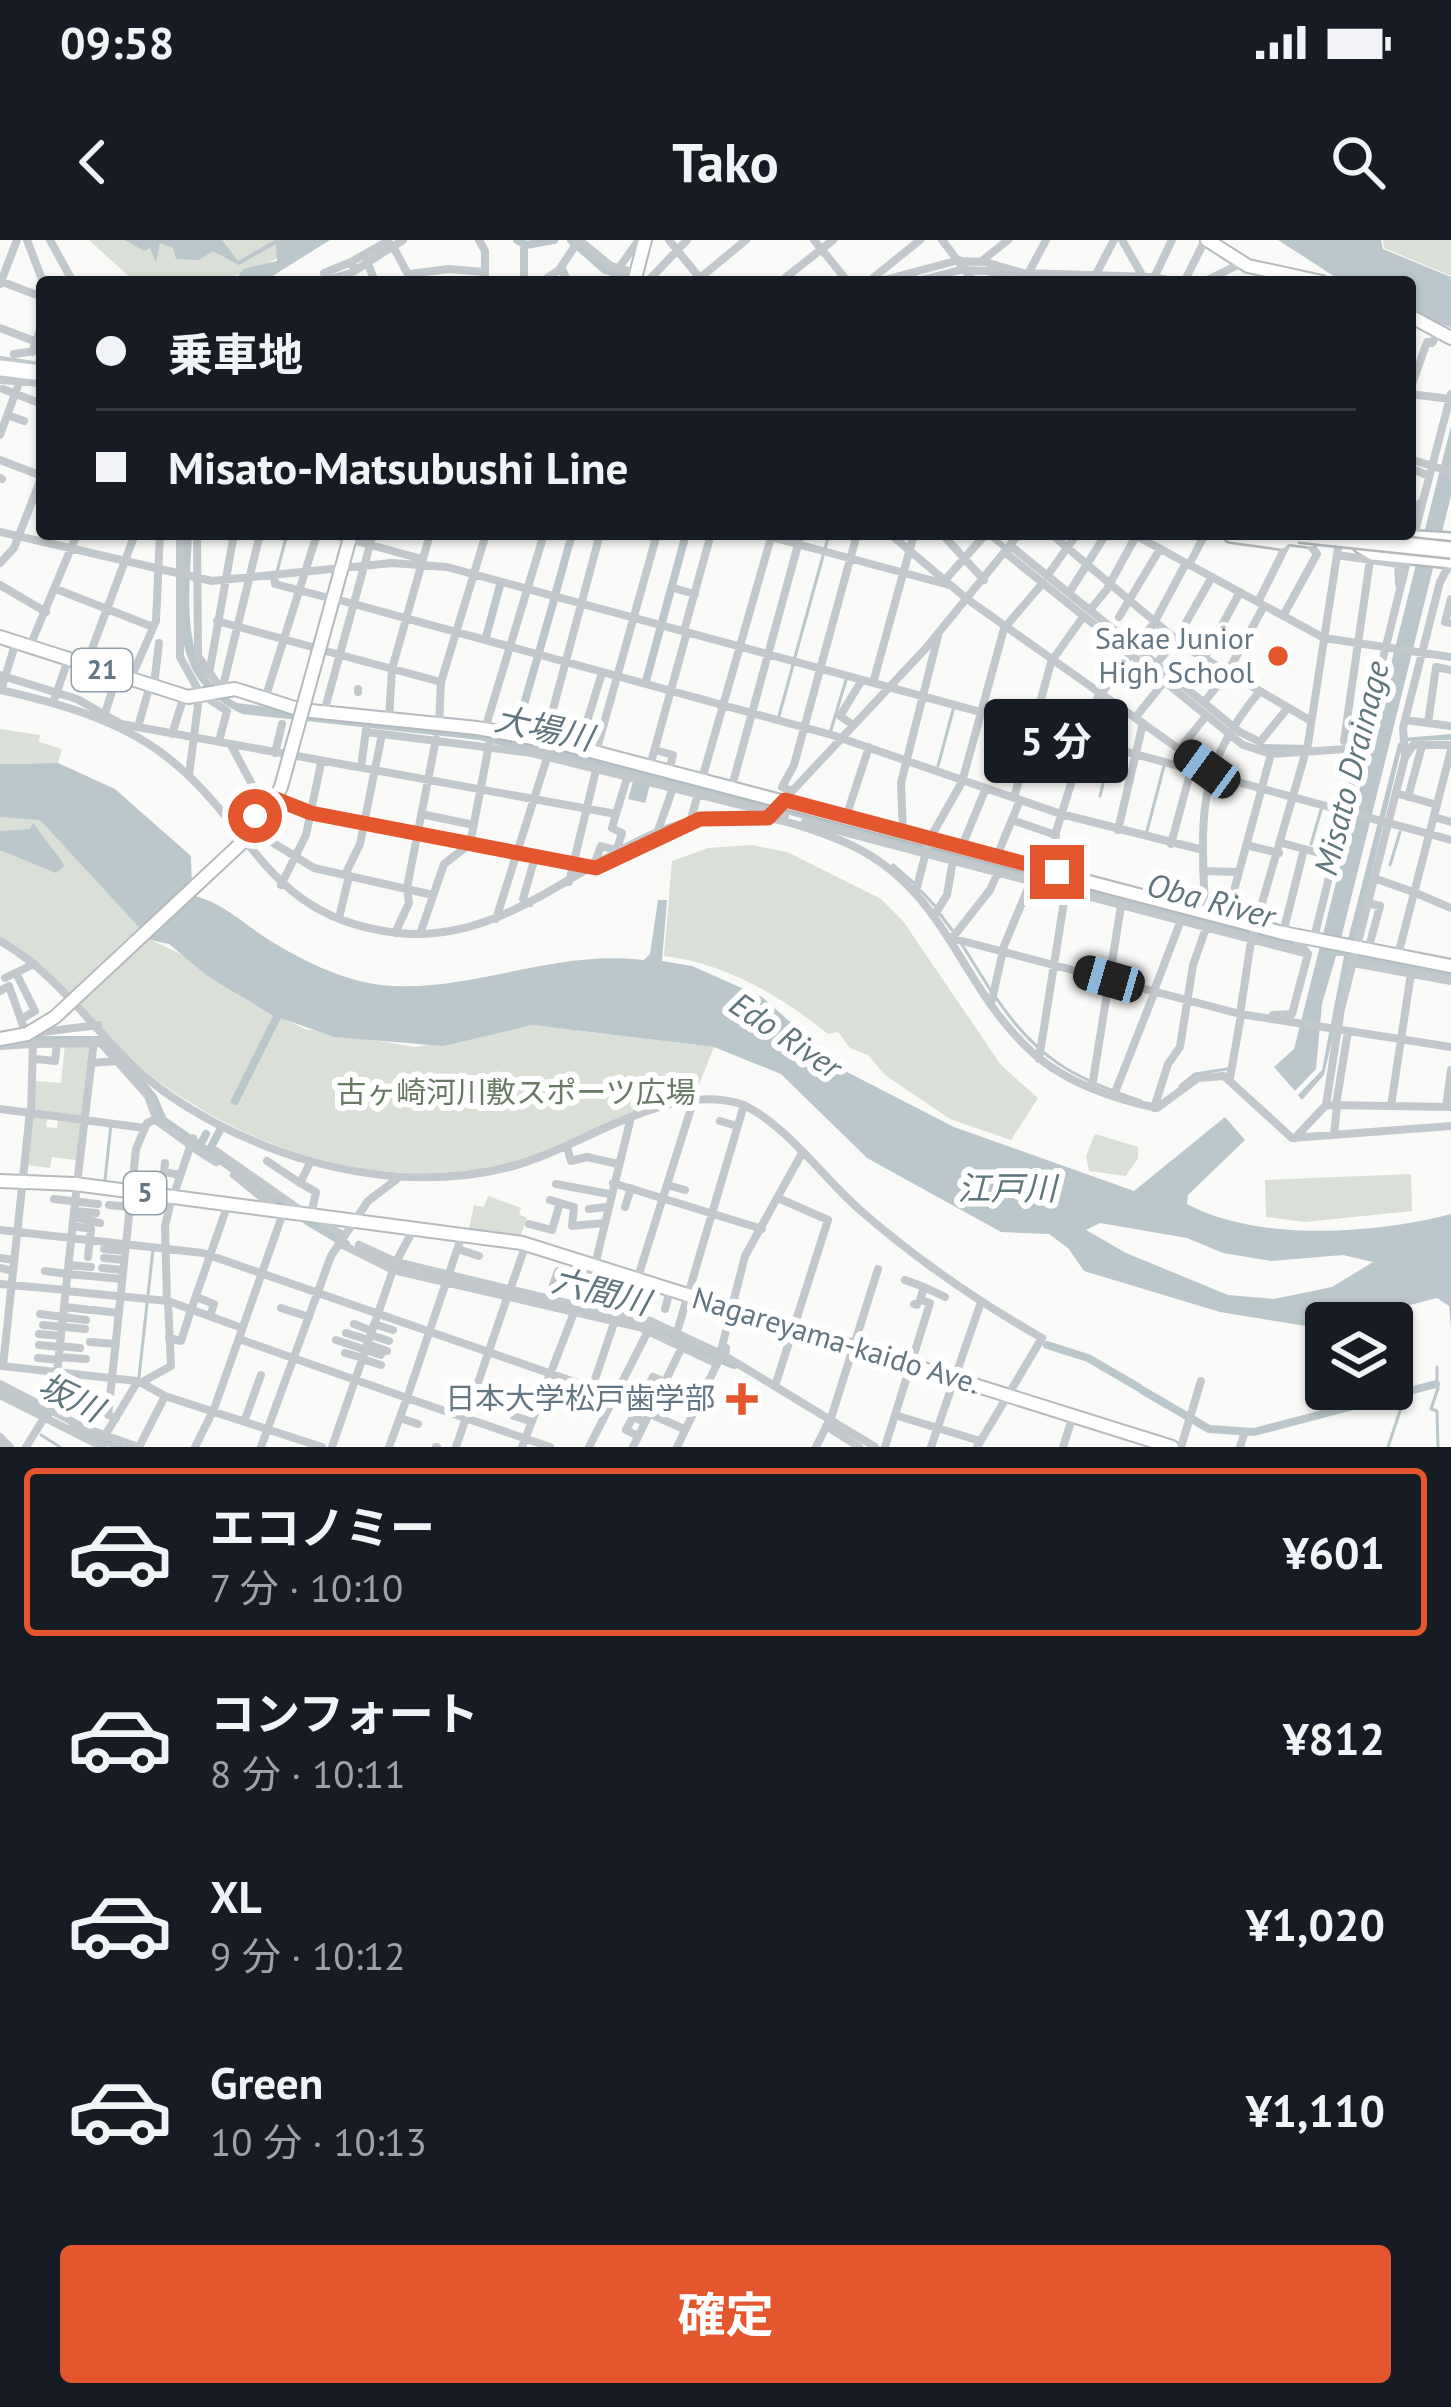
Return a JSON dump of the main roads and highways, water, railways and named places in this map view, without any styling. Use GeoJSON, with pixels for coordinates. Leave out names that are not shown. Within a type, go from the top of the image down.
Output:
{"type":"FeatureCollection","features":[{"type":"Feature","properties":{"kind":"highway"},"geometry":{"type":"LineString","coordinates":[[0,373],[35,369]]}},
{"type":"Feature","properties":{"kind":"highway"},"geometry":{"type":"LineString","coordinates":[[1320,541],[1363,546],[1412,543],[1451,554]]}},
{"type":"Feature","properties":{"kind":"highway"},"geometry":{"type":"LineString","coordinates":[[1320,541],[1451,554]]}},
{"type":"Feature","properties":{"kind":"highway"},"geometry":{"type":"LineString","coordinates":[[1320,541],[1451,554]]}},
{"type":"Feature","properties":{"kind":"main road"},"geometry":{"type":"LineString","coordinates":[[640,276],[645,240]]}},
{"type":"Feature","properties":{"kind":"main road"},"geometry":{"type":"LineString","coordinates":[[1206,240],[1242,263],[1280,276]]}},
{"type":"Feature","properties":{"kind":"main road"},"geometry":{"type":"LineString","coordinates":[[1416,319],[1445,334]]}},
{"type":"Feature","properties":{"kind":"main road"},"geometry":{"type":"LineString","coordinates":[[0,1040],[23,1036],[55,1018],[263,823],[281,787],[349,540]]}},
{"type":"Feature","properties":{"kind":"main road","name":"21"},"geometry":{"type":"LineString","coordinates":[[0,637],[184,696],[221,690],[367,725],[389,718],[484,729],[551,748],[578,748],[732,786],[779,806],[903,832],[927,846],[962,846],[1054,871],[1068,884],[1183,915],[1205,912],[1254,931],[1288,934],[1313,945],[1450,961]]}},
{"type":"Feature","properties":{"kind":"main road","name":"Nagareyama-kaido Ave."},"geometry":{"type":"LineString","coordinates":[[0,1181],[77,1184],[413,1228],[460,1242],[526,1244],[1172,1447]]}},
{"type":"Feature","properties":{"kind":"water"},"geometry":{"type":"Polygon","coordinates":[[[125,240],[222,240],[238,261],[275,240],[330,240],[273,276],[239,276],[243,269],[277,261],[276,244],[239,265],[213,251],[199,260],[176,259],[173,248],[160,243],[156,263],[150,248],[144,251],[125,240]]]}},
{"type":"Feature","properties":{"kind":"water"},"geometry":{"type":"Polygon","coordinates":[[[1278,240],[1381,240],[1383,249],[1451,277],[1451,328],[1416,313],[1416,276],[1334,276],[1278,240]]]}},
{"type":"Feature","properties":{"kind":"water","name":"Misato Drainage"},"geometry":{"type":"Polygon","coordinates":[[[1451,426],[1451,496],[1339,947],[1347,943],[1398,744],[1404,738],[1451,734],[1451,740],[1409,741],[1402,746],[1353,950],[1451,969],[1451,978],[1350,962],[1324,1075],[1302,1100],[1298,1095],[1322,1070],[1344,956],[1336,956],[1322,1004],[1316,1069],[1295,1091],[1274,1067],[1294,1049],[1451,426]]]}},
{"type":"Feature","properties":{"kind":"water"},"geometry":{"type":"Polygon","coordinates":[[[182,540],[192,540],[189,605],[195,651],[217,689],[237,703],[543,743],[1288,937],[1301,950],[699,791],[651,781],[645,803],[628,799],[634,778],[479,740],[242,714],[199,680],[183,638],[182,540]]]}},
{"type":"Feature","properties":{"kind":"water","name":"江戸川"},"geometry":{"type":"Polygon","coordinates":[[[58,763],[115,789],[191,856],[192,895],[221,907],[304,960],[381,985],[446,983],[576,961],[644,960],[650,954],[658,900],[667,900],[662,961],[692,966],[762,997],[847,1072],[954,1127],[1134,1191],[1225,1117],[1245,1140],[1188,1195],[1187,1204],[1247,1224],[1317,1231],[1388,1226],[1451,1214],[1451,1328],[1449,1306],[1437,1298],[1413,1304],[1305,1302],[1305,1326],[1220,1312],[1084,1271],[1068,1248],[1049,1234],[1001,1232],[867,1158],[781,1074],[714,1047],[532,1025],[443,1046],[334,1037],[272,1015],[209,977],[169,944],[151,940],[40,820],[0,817],[0,764],[58,763]],[[1100,1223],[1086,1230],[1126,1253],[1228,1295],[1274,1299],[1332,1287],[1373,1262],[1343,1255],[1271,1261],[1223,1253],[1187,1238],[1100,1223]]]}},
{"type":"Feature","properties":{"kind":"water"},"geometry":{"type":"Polygon","coordinates":[[[33,823],[64,866],[56,873],[0,850],[0,831],[30,829],[33,823]]]}},
{"type":"Feature","properties":{"kind":"waterway"},"geometry":{"type":"LineString","coordinates":[[517,240],[526,245],[554,240]]}},
{"type":"Feature","properties":{"kind":"waterway"},"geometry":{"type":"LineString","coordinates":[[571,240],[605,270],[625,276]]}},
{"type":"Feature","properties":{"kind":"waterway"},"geometry":{"type":"LineString","coordinates":[[989,267],[1020,276]]}},
{"type":"Feature","properties":{"kind":"waterway"},"geometry":{"type":"LineString","coordinates":[[277,572],[285,540]]}},
{"type":"Feature","properties":{"kind":"waterway"},"geometry":{"type":"LineString","coordinates":[[556,592],[570,540]]}},
{"type":"Feature","properties":{"kind":"waterway"},"geometry":{"type":"LineString","coordinates":[[646,681],[684,540]]}},
{"type":"Feature","properties":{"kind":"waterway"},"geometry":{"type":"LineString","coordinates":[[825,549],[827,540]]}},
{"type":"Feature","properties":{"kind":"waterway"},"geometry":{"type":"LineString","coordinates":[[995,540],[1009,551]]}},
{"type":"Feature","properties":{"kind":"waterway"},"geometry":{"type":"LineString","coordinates":[[795,657],[823,556]]}},
{"type":"Feature","properties":{"kind":"waterway"},"geometry":{"type":"LineString","coordinates":[[486,637],[500,585]]}},
{"type":"Feature","properties":{"kind":"waterway","name":"大場川"},"geometry":{"type":"LineString","coordinates":[[516,732],[554,600]]}},
{"type":"Feature","properties":{"kind":"waterway"},"geometry":{"type":"LineString","coordinates":[[779,716],[793,665]]}},
{"type":"Feature","properties":{"kind":"waterway"},"geometry":{"type":"LineString","coordinates":[[831,730],[846,680]]}},
{"type":"Feature","properties":{"kind":"waterway"},"geometry":{"type":"LineString","coordinates":[[938,766],[953,710]]}},
{"type":"Feature","properties":{"kind":"waterway"},"geometry":{"type":"LineString","coordinates":[[1051,765],[1059,737]]}},
{"type":"Feature","properties":{"kind":"waterway"},"geometry":{"type":"LineString","coordinates":[[1260,747],[1306,748]]}},
{"type":"Feature","properties":{"kind":"waterway"},"geometry":{"type":"LineString","coordinates":[[1100,796],[1111,752]]}},
{"type":"Feature","properties":{"kind":"waterway"},"geometry":{"type":"LineString","coordinates":[[1147,831],[1164,766]]}},
{"type":"Feature","properties":{"kind":"waterway"},"geometry":{"type":"LineString","coordinates":[[1205,777],[1205,788]]}},
{"type":"Feature","properties":{"kind":"waterway"},"geometry":{"type":"LineString","coordinates":[[1311,844],[1321,810]]}},
{"type":"Feature","properties":{"kind":"waterway"},"geometry":{"type":"LineString","coordinates":[[1390,865],[1400,832]]}},
{"type":"Feature","properties":{"kind":"waterway"},"geometry":{"type":"LineString","coordinates":[[893,865],[915,884]]}},
{"type":"Feature","properties":{"kind":"waterway"},"geometry":{"type":"LineString","coordinates":[[921,891],[935,906]]}},
{"type":"Feature","properties":{"kind":"waterway"},"geometry":{"type":"LineString","coordinates":[[940,914],[952,930]]}},
{"type":"Feature","properties":{"kind":"waterway"},"geometry":{"type":"LineString","coordinates":[[961,943],[991,991]]}},
{"type":"Feature","properties":{"kind":"waterway"},"geometry":{"type":"LineString","coordinates":[[997,999],[1027,1037],[1059,1064],[1141,1101]]}},
{"type":"Feature","properties":{"kind":"waterway"},"geometry":{"type":"LineString","coordinates":[[235,1101],[281,1009]]}},
{"type":"Feature","properties":{"kind":"waterway"},"geometry":{"type":"LineString","coordinates":[[31,1040],[105,1040]]}},
{"type":"Feature","properties":{"kind":"waterway"},"geometry":{"type":"LineString","coordinates":[[119,1056],[153,1097],[163,1120],[286,1206]]}},
{"type":"Feature","properties":{"kind":"waterway"},"geometry":{"type":"LineString","coordinates":[[1180,1086],[1195,1074],[1227,1069]]}},
{"type":"Feature","properties":{"kind":"waterway"},"geometry":{"type":"LineString","coordinates":[[105,1180],[111,1124]]}},
{"type":"Feature","properties":{"kind":"waterway"},"geometry":{"type":"LineString","coordinates":[[209,1151],[220,1130]]}},
{"type":"Feature","properties":{"kind":"waterway"},"geometry":{"type":"LineString","coordinates":[[200,1145],[206,1134]]}},
{"type":"Feature","properties":{"kind":"waterway","name":"六間川"},"geometry":{"type":"LineString","coordinates":[[307,1221],[346,1244]]}},
{"type":"Feature","properties":{"kind":"waterway"},"geometry":{"type":"LineString","coordinates":[[139,1377],[153,1249]]}},
{"type":"Feature","properties":{"kind":"waterway","name":"六間川"},"geometry":{"type":"LineString","coordinates":[[387,1263],[442,1278]]}},
{"type":"Feature","properties":{"kind":"waterway","name":"六間川"},"geometry":{"type":"LineString","coordinates":[[626,1320],[734,1365]]}},
{"type":"Feature","properties":{"kind":"waterway"},"geometry":{"type":"LineString","coordinates":[[1047,1345],[1088,1358],[1138,1387]]}},
{"type":"Feature","properties":{"kind":"waterway"},"geometry":{"type":"LineString","coordinates":[[1437,1367],[1437,1385]]}},
{"type":"Feature","properties":{"kind":"waterway"},"geometry":{"type":"LineString","coordinates":[[1142,1390],[1209,1429],[1254,1432],[1436,1384]]}},
{"type":"Feature","properties":{"kind":"waterway"},"geometry":{"type":"LineString","coordinates":[[1438,1388],[1431,1409],[1437,1411],[1438,1447]]}},
{"type":"Feature","properties":{"kind":"waterway","name":"坂川"},"geometry":{"type":"LineString","coordinates":[[0,1390],[48,1415]]}},
{"type":"Feature","properties":{"kind":"waterway"},"geometry":{"type":"LineString","coordinates":[[1388,1447],[1400,1410]]}},
{"type":"Feature","properties":{"kind":"waterway","name":"坂川"},"geometry":{"type":"LineString","coordinates":[[72,1427],[120,1447]]}},
{"type":"Feature","properties":{"kind":"waterway"},"geometry":{"type":"LineString","coordinates":[[41,1435],[60,1447]]}},
{"type":"Feature","properties":{"kind":"place","name":"Sakae Junior High School"},"geometry":{"type":"Point","coordinates":[1278,656]}},
{"type":"Feature","properties":{"kind":"place","name":"日本大学松戸歯学部"},"geometry":{"type":"Point","coordinates":[742,1399]}},
{"type":"Feature","properties":{"kind":"water label","name":"Oba River"},"geometry":{"type":"Point","coordinates":[1211,900]}},
{"type":"Feature","properties":{"kind":"water label","name":"Edo River"},"geometry":{"type":"Point","coordinates":[786,1035]}},
{"type":"Feature","properties":{"kind":"park label","name":"古ヶ崎河川敷スポーツ広場"},"geometry":{"type":"Point","coordinates":[516,1093]}}]}
